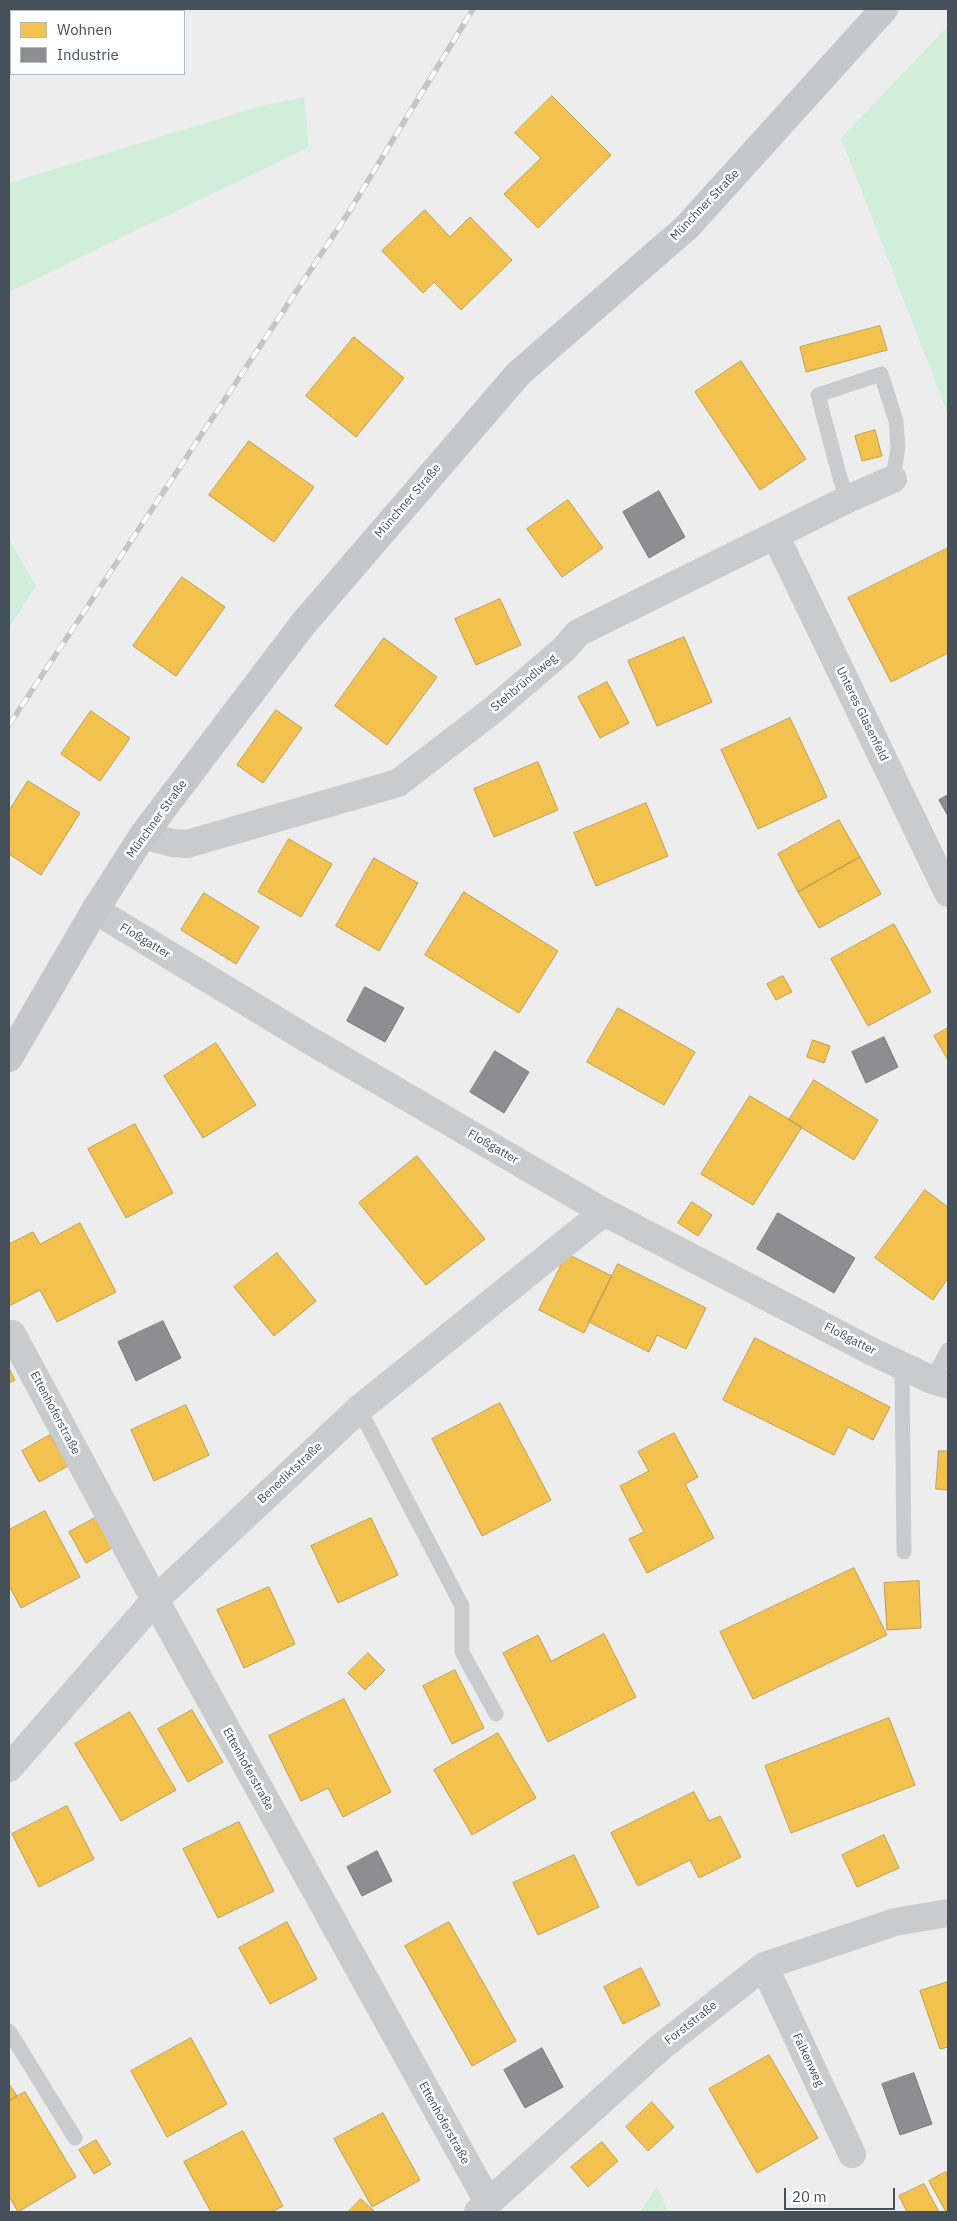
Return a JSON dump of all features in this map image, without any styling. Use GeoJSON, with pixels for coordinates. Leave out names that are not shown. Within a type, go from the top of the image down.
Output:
{"type":"FeatureCollection","features":[{"type":"Feature","properties":{"kind":"main road","name":"Münchner Straße"},"geometry":{"type":"LineString","coordinates":[[9,1058],[96,910],[143,835],[303,624],[519,373],[687,227],[884,9]]}},
{"type":"Feature","properties":{"kind":"street","name":"Stehbründlweg"},"geometry":{"type":"LineString","coordinates":[[143,835],[172,843],[187,844],[398,784],[564,650],[578,632],[848,498],[894,479]]}},
{"type":"Feature","properties":{"kind":"street","name":"Unteres Glasenfeld"},"geometry":{"type":"LineString","coordinates":[[775,535],[948,892]]}},
{"type":"Feature","properties":{"kind":"street","name":"Floßgatter"},"geometry":{"type":"LineString","coordinates":[[96,910],[309,1040],[604,1212],[902,1366],[940,1382]]}},
{"type":"Feature","properties":{"kind":"street","name":"Benediktstraße"},"geometry":{"type":"LineString","coordinates":[[9,1768],[155,1600],[359,1409],[604,1212]]}},
{"type":"Feature","properties":{"kind":"street","name":"Ettenhoferstraße"},"geometry":{"type":"LineString","coordinates":[[12,1334],[483,2207]]}},
{"type":"Feature","properties":{"kind":"street","name":"Forststraße"},"geometry":{"type":"LineString","coordinates":[[483,2207],[662,2046],[764,1966],[895,1922],[948,1913]]}},
{"type":"Feature","properties":{"kind":"street","name":"Falkenweg"},"geometry":{"type":"LineString","coordinates":[[764,1966],[852,2154]]}},
{"type":"Feature","properties":{"kind":"lane"},"geometry":{"type":"LineString","coordinates":[[848,498],[840,478],[818,394],[881,374],[896,421],[898,447],[894,479]]}},
{"type":"Feature","properties":{"kind":"lane","name":"Floßgatter"},"geometry":{"type":"LineString","coordinates":[[940,1382],[948,1350]]}},
{"type":"Feature","properties":{"kind":"lane"},"geometry":{"type":"LineString","coordinates":[[902,1366],[904,1552]]}},
{"type":"Feature","properties":{"kind":"lane"},"geometry":{"type":"LineString","coordinates":[[359,1409],[462,1606],[462,1652],[496,1714]]}},
{"type":"Feature","properties":{"kind":"lane"},"geometry":{"type":"LineString","coordinates":[[9,2031],[75,2138]]}},
{"type":"Feature","properties":{"kind":"green space"},"geometry":{"type":"Polygon","coordinates":[[[948,26],[948,414],[841,138],[948,26]]]}},
{"type":"Feature","properties":{"kind":"green space"},"geometry":{"type":"Polygon","coordinates":[[[304,97],[309,147],[9,292],[9,183],[261,106],[304,97]]]}},
{"type":"Feature","properties":{"kind":"green space"},"geometry":{"type":"Polygon","coordinates":[[[9,539],[36,586],[9,628],[9,539]]]}},
{"type":"Feature","properties":{"kind":"green space"},"geometry":{"type":"Polygon","coordinates":[[[657,2186],[668,2212],[640,2212],[657,2186]]]}},
{"type":"Feature","properties":{"kind":"building: Wohnen"},"geometry":{"type":"Polygon","coordinates":[[[552,96],[611,155],[538,228],[504,194],[541,158],[515,133],[552,96]]]}},
{"type":"Feature","properties":{"kind":"building: Wohnen"},"geometry":{"type":"Polygon","coordinates":[[[425,210],[450,237],[470,217],[512,260],[461,310],[434,282],[423,293],[382,251],[425,210]]]}},
{"type":"Feature","properties":{"kind":"building: Wohnen"},"geometry":{"type":"Polygon","coordinates":[[[880,326],[887,350],[806,372],[800,347],[880,326]]]}},
{"type":"Feature","properties":{"kind":"building: Wohnen"},"geometry":{"type":"Polygon","coordinates":[[[354,337],[404,378],[356,437],[306,396],[354,337]]]}},
{"type":"Feature","properties":{"kind":"building: Wohnen"},"geometry":{"type":"Polygon","coordinates":[[[741,361],[806,459],[760,490],[695,392],[741,361]]]}},
{"type":"Feature","properties":{"kind":"building: Wohnen"},"geometry":{"type":"Polygon","coordinates":[[[875,430],[882,456],[862,461],[855,436],[875,430]]]}},
{"type":"Feature","properties":{"kind":"building: Wohnen"},"geometry":{"type":"Polygon","coordinates":[[[249,441],[314,487],[274,542],[209,495],[249,441]]]}},
{"type":"Feature","properties":{"kind":"building: Wohnen"},"geometry":{"type":"Polygon","coordinates":[[[568,500],[603,548],[562,577],[527,529],[568,500]]]}},
{"type":"Feature","properties":{"kind":"building: Wohnen"},"geometry":{"type":"Polygon","coordinates":[[[948,548],[948,653],[891,682],[848,598],[948,548]]]}},
{"type":"Feature","properties":{"kind":"building: Wohnen"},"geometry":{"type":"Polygon","coordinates":[[[182,577],[225,607],[176,676],[133,646],[182,577]]]}},
{"type":"Feature","properties":{"kind":"building: Wohnen"},"geometry":{"type":"Polygon","coordinates":[[[500,599],[521,645],[476,665],[455,619],[500,599]]]}},
{"type":"Feature","properties":{"kind":"building: Wohnen"},"geometry":{"type":"Polygon","coordinates":[[[684,637],[712,702],[657,726],[628,661],[684,637]]]}},
{"type":"Feature","properties":{"kind":"building: Wohnen"},"geometry":{"type":"Polygon","coordinates":[[[384,638],[437,677],[387,745],[335,706],[384,638]]]}},
{"type":"Feature","properties":{"kind":"building: Wohnen"},"geometry":{"type":"Polygon","coordinates":[[[607,682],[629,723],[600,738],[578,697],[607,682]]]}},
{"type":"Feature","properties":{"kind":"building: Wohnen"},"geometry":{"type":"Polygon","coordinates":[[[276,710],[302,728],[263,783],[237,765],[276,710]]]}},
{"type":"Feature","properties":{"kind":"building: Wohnen"},"geometry":{"type":"Polygon","coordinates":[[[91,711],[130,738],[100,781],[61,754],[91,711]]]}},
{"type":"Feature","properties":{"kind":"building: Wohnen"},"geometry":{"type":"Polygon","coordinates":[[[790,718],[827,797],[758,829],[721,750],[790,718]]]}},
{"type":"Feature","properties":{"kind":"building: Wohnen"},"geometry":{"type":"Polygon","coordinates":[[[538,762],[558,810],[494,837],[474,789],[538,762]]]}},
{"type":"Feature","properties":{"kind":"building: Wohnen"},"geometry":{"type":"Polygon","coordinates":[[[28,781],[80,813],[41,875],[9,854],[9,811],[28,781]]]}},
{"type":"Feature","properties":{"kind":"building: Wohnen"},"geometry":{"type":"Polygon","coordinates":[[[646,803],[668,856],[596,886],[574,833],[646,803]]]}},
{"type":"Feature","properties":{"kind":"building: Wohnen"},"geometry":{"type":"Polygon","coordinates":[[[839,820],[860,857],[798,892],[778,854],[839,820]]]}},
{"type":"Feature","properties":{"kind":"building: Wohnen"},"geometry":{"type":"Polygon","coordinates":[[[289,839],[332,864],[301,917],[258,892],[289,839]]]}},
{"type":"Feature","properties":{"kind":"building: Wohnen"},"geometry":{"type":"Polygon","coordinates":[[[860,857],[881,894],[819,928],[798,892],[860,857]]]}},
{"type":"Feature","properties":{"kind":"building: Wohnen"},"geometry":{"type":"Polygon","coordinates":[[[374,858],[418,883],[379,951],[336,926],[374,858]]]}},
{"type":"Feature","properties":{"kind":"building: Wohnen"},"geometry":{"type":"Polygon","coordinates":[[[464,892],[558,951],[519,1013],[425,955],[464,892]]]}},
{"type":"Feature","properties":{"kind":"building: Wohnen"},"geometry":{"type":"Polygon","coordinates":[[[204,893],[259,927],[236,964],[181,930],[204,893]]]}},
{"type":"Feature","properties":{"kind":"building: Wohnen"},"geometry":{"type":"Polygon","coordinates":[[[894,924],[931,992],[868,1026],[831,959],[894,924]]]}},
{"type":"Feature","properties":{"kind":"building: Wohnen"},"geometry":{"type":"Polygon","coordinates":[[[783,976],[792,992],[776,1000],[767,984],[783,976]]]}},
{"type":"Feature","properties":{"kind":"building: Wohnen"},"geometry":{"type":"Polygon","coordinates":[[[618,1008],[695,1052],[664,1105],[587,1062],[618,1008]]]}},
{"type":"Feature","properties":{"kind":"building: Wohnen"},"geometry":{"type":"Polygon","coordinates":[[[948,1028],[948,1060],[934,1036],[948,1028]]]}},
{"type":"Feature","properties":{"kind":"building: Wohnen"},"geometry":{"type":"Polygon","coordinates":[[[813,1040],[830,1046],[824,1063],[807,1057],[813,1040]]]}},
{"type":"Feature","properties":{"kind":"building: Wohnen"},"geometry":{"type":"Polygon","coordinates":[[[216,1043],[256,1105],[203,1138],[164,1076],[216,1043]]]}},
{"type":"Feature","properties":{"kind":"building: Wohnen"},"geometry":{"type":"Polygon","coordinates":[[[814,1080],[878,1120],[854,1160],[789,1120],[814,1080]]]}},
{"type":"Feature","properties":{"kind":"building: Wohnen"},"geometry":{"type":"Polygon","coordinates":[[[750,1096],[802,1127],[753,1205],[701,1174],[750,1096]]]}},
{"type":"Feature","properties":{"kind":"building: Wohnen"},"geometry":{"type":"Polygon","coordinates":[[[135,1124],[173,1193],[126,1218],[88,1149],[135,1124]]]}},
{"type":"Feature","properties":{"kind":"building: Wohnen"},"geometry":{"type":"Polygon","coordinates":[[[417,1156],[485,1239],[426,1285],[359,1203],[417,1156]]]}},
{"type":"Feature","properties":{"kind":"building: Wohnen"},"geometry":{"type":"Polygon","coordinates":[[[925,1190],[948,1207],[948,1278],[933,1300],[875,1258],[925,1190]]]}},
{"type":"Feature","properties":{"kind":"building: Wohnen"},"geometry":{"type":"Polygon","coordinates":[[[692,1202],[712,1215],[698,1236],[678,1223],[692,1202]]]}},
{"type":"Feature","properties":{"kind":"building: Wohnen"},"geometry":{"type":"Polygon","coordinates":[[[80,1223],[116,1292],[57,1322],[40,1290],[9,1306],[9,1244],[33,1232],[40,1244],[80,1223]]]}},
{"type":"Feature","properties":{"kind":"building: Wohnen"},"geometry":{"type":"Polygon","coordinates":[[[277,1253],[316,1301],[274,1336],[234,1287],[277,1253]]]}},
{"type":"Feature","properties":{"kind":"building: Wohnen"},"geometry":{"type":"Polygon","coordinates":[[[567,1254],[612,1276],[584,1333],[539,1310],[567,1254]]]}},
{"type":"Feature","properties":{"kind":"building: Wohnen"},"geometry":{"type":"Polygon","coordinates":[[[618,1264],[706,1308],[686,1349],[657,1335],[649,1352],[589,1322],[618,1264]]]}},
{"type":"Feature","properties":{"kind":"building: Wohnen"},"geometry":{"type":"Polygon","coordinates":[[[755,1338],[890,1407],[873,1440],[848,1427],[834,1455],[723,1400],[755,1338]]]}},
{"type":"Feature","properties":{"kind":"building: Wohnen"},"geometry":{"type":"Polygon","coordinates":[[[9,1368],[15,1380],[9,1383],[9,1368]]]}},
{"type":"Feature","properties":{"kind":"building: Wohnen"},"geometry":{"type":"Polygon","coordinates":[[[500,1403],[551,1500],[482,1536],[432,1439],[500,1403]]]}},
{"type":"Feature","properties":{"kind":"building: Wohnen"},"geometry":{"type":"Polygon","coordinates":[[[186,1405],[209,1455],[154,1481],[131,1430],[186,1405]]]}},
{"type":"Feature","properties":{"kind":"building: Wohnen"},"geometry":{"type":"Polygon","coordinates":[[[674,1433],[698,1477],[685,1484],[714,1538],[647,1573],[629,1539],[644,1532],[620,1486],[649,1471],[638,1452],[674,1433]]]}},
{"type":"Feature","properties":{"kind":"building: Wohnen"},"geometry":{"type":"Polygon","coordinates":[[[50,1435],[68,1466],[39,1482],[22,1451],[50,1435]]]}},
{"type":"Feature","properties":{"kind":"building: Wohnen"},"geometry":{"type":"Polygon","coordinates":[[[939,1451],[948,1451],[948,1490],[936,1489],[939,1451]]]}},
{"type":"Feature","properties":{"kind":"building: Wohnen"},"geometry":{"type":"Polygon","coordinates":[[[45,1511],[80,1577],[21,1608],[9,1586],[9,1530],[45,1511]]]}},
{"type":"Feature","properties":{"kind":"building: Wohnen"},"geometry":{"type":"Polygon","coordinates":[[[97,1517],[114,1547],[86,1563],[69,1532],[97,1517]]]}},
{"type":"Feature","properties":{"kind":"building: Wohnen"},"geometry":{"type":"Polygon","coordinates":[[[371,1518],[398,1575],[338,1603],[311,1546],[371,1518]]]}},
{"type":"Feature","properties":{"kind":"building: Wohnen"},"geometry":{"type":"Polygon","coordinates":[[[854,1568],[887,1635],[753,1699],[720,1632],[854,1568]]]}},
{"type":"Feature","properties":{"kind":"building: Wohnen"},"geometry":{"type":"Polygon","coordinates":[[[919,1581],[921,1628],[887,1630],[884,1583],[919,1581]]]}},
{"type":"Feature","properties":{"kind":"building: Wohnen"},"geometry":{"type":"Polygon","coordinates":[[[269,1587],[295,1644],[244,1668],[217,1610],[269,1587]]]}},
{"type":"Feature","properties":{"kind":"building: Wohnen"},"geometry":{"type":"Polygon","coordinates":[[[604,1634],[636,1697],[548,1742],[503,1653],[538,1635],[551,1661],[604,1634]]]}},
{"type":"Feature","properties":{"kind":"building: Wohnen"},"geometry":{"type":"Polygon","coordinates":[[[368,1653],[385,1670],[365,1690],[348,1673],[368,1653]]]}},
{"type":"Feature","properties":{"kind":"building: Wohnen"},"geometry":{"type":"Polygon","coordinates":[[[455,1670],[484,1728],[452,1744],[423,1686],[455,1670]]]}},
{"type":"Feature","properties":{"kind":"building: Wohnen"},"geometry":{"type":"Polygon","coordinates":[[[344,1699],[391,1792],[343,1817],[328,1788],[301,1801],[269,1736],[344,1699]]]}},
{"type":"Feature","properties":{"kind":"building: Wohnen"},"geometry":{"type":"Polygon","coordinates":[[[192,1710],[223,1762],[188,1782],[158,1729],[192,1710]]]}},
{"type":"Feature","properties":{"kind":"building: Wohnen"},"geometry":{"type":"Polygon","coordinates":[[[130,1712],[176,1790],[121,1821],[75,1744],[130,1712]]]}},
{"type":"Feature","properties":{"kind":"building: Wohnen"},"geometry":{"type":"Polygon","coordinates":[[[889,1718],[915,1785],[791,1833],[765,1766],[889,1718]]]}},
{"type":"Feature","properties":{"kind":"building: Wohnen"},"geometry":{"type":"Polygon","coordinates":[[[498,1733],[536,1798],[472,1835],[434,1770],[498,1733]]]}},
{"type":"Feature","properties":{"kind":"building: Wohnen"},"geometry":{"type":"Polygon","coordinates":[[[694,1792],[709,1821],[720,1816],[741,1857],[699,1878],[690,1860],[638,1886],[611,1833],[694,1792]]]}},
{"type":"Feature","properties":{"kind":"building: Wohnen"},"geometry":{"type":"Polygon","coordinates":[[[67,1806],[94,1859],[39,1887],[12,1834],[67,1806]]]}},
{"type":"Feature","properties":{"kind":"building: Wohnen"},"geometry":{"type":"Polygon","coordinates":[[[239,1822],[274,1891],[218,1918],[183,1849],[239,1822]]]}},
{"type":"Feature","properties":{"kind":"building: Wohnen"},"geometry":{"type":"Polygon","coordinates":[[[884,1835],[899,1868],[857,1887],[842,1855],[884,1835]]]}},
{"type":"Feature","properties":{"kind":"building: Wohnen"},"geometry":{"type":"Polygon","coordinates":[[[574,1855],[599,1907],[538,1935],[513,1883],[574,1855]]]}},
{"type":"Feature","properties":{"kind":"building: Wohnen"},"geometry":{"type":"Polygon","coordinates":[[[287,1922],[317,1979],[270,2004],[239,1948],[287,1922]]]}},
{"type":"Feature","properties":{"kind":"building: Wohnen"},"geometry":{"type":"Polygon","coordinates":[[[449,1922],[516,2041],[472,2066],[405,1946],[449,1922]]]}},
{"type":"Feature","properties":{"kind":"building: Wohnen"},"geometry":{"type":"Polygon","coordinates":[[[641,1968],[660,2005],[623,2024],[604,1987],[641,1968]]]}},
{"type":"Feature","properties":{"kind":"building: Wohnen"},"geometry":{"type":"Polygon","coordinates":[[[948,1982],[948,2047],[940,2049],[920,1991],[948,1982]]]}},
{"type":"Feature","properties":{"kind":"building: Wohnen"},"geometry":{"type":"Polygon","coordinates":[[[191,2038],[227,2104],[167,2137],[131,2071],[191,2038]]]}},
{"type":"Feature","properties":{"kind":"building: Wohnen"},"geometry":{"type":"Polygon","coordinates":[[[769,2055],[818,2138],[757,2173],[709,2089],[769,2055]]]}},
{"type":"Feature","properties":{"kind":"building: Wohnen"},"geometry":{"type":"Polygon","coordinates":[[[9,2084],[17,2096],[9,2101],[9,2084]]]}},
{"type":"Feature","properties":{"kind":"building: Wohnen"},"geometry":{"type":"Polygon","coordinates":[[[25,2092],[76,2177],[18,2212],[9,2196],[9,2101],[25,2092]]]}},
{"type":"Feature","properties":{"kind":"building: Wohnen"},"geometry":{"type":"Polygon","coordinates":[[[652,2102],[674,2127],[648,2151],[626,2127],[652,2102]]]}},
{"type":"Feature","properties":{"kind":"building: Wohnen"},"geometry":{"type":"Polygon","coordinates":[[[383,2113],[420,2180],[372,2207],[334,2139],[383,2113]]]}},
{"type":"Feature","properties":{"kind":"building: Wohnen"},"geometry":{"type":"Polygon","coordinates":[[[243,2131],[283,2206],[271,2212],[211,2212],[184,2162],[243,2131]]]}},
{"type":"Feature","properties":{"kind":"building: Wohnen"},"geometry":{"type":"Polygon","coordinates":[[[96,2140],[111,2164],[94,2174],[79,2150],[96,2140]]]}},
{"type":"Feature","properties":{"kind":"building: Wohnen"},"geometry":{"type":"Polygon","coordinates":[[[602,2142],[618,2161],[588,2187],[571,2167],[602,2142]]]}},
{"type":"Feature","properties":{"kind":"building: Wohnen"},"geometry":{"type":"Polygon","coordinates":[[[946,2172],[948,2176],[948,2212],[946,2212],[929,2181],[946,2172]]]}},
{"type":"Feature","properties":{"kind":"building: Wohnen"},"geometry":{"type":"Polygon","coordinates":[[[924,2184],[939,2212],[907,2212],[899,2196],[924,2184]]]}},
{"type":"Feature","properties":{"kind":"building: Wohnen"},"geometry":{"type":"Polygon","coordinates":[[[361,2199],[375,2212],[348,2212],[361,2199]]]}},
{"type":"Feature","properties":{"kind":"building: Industrie"},"geometry":{"type":"Polygon","coordinates":[[[659,491],[685,537],[649,558],[623,512],[659,491]]]}},
{"type":"Feature","properties":{"kind":"building: Industrie"},"geometry":{"type":"Polygon","coordinates":[[[948,795],[948,816],[939,800],[948,795]]]}},
{"type":"Feature","properties":{"kind":"building: Industrie"},"geometry":{"type":"Polygon","coordinates":[[[365,987],[404,1008],[385,1042],[347,1021],[365,987]]]}},
{"type":"Feature","properties":{"kind":"building: Industrie"},"geometry":{"type":"Polygon","coordinates":[[[884,1037],[898,1067],[866,1083],[852,1052],[884,1037]]]}},
{"type":"Feature","properties":{"kind":"building: Industrie"},"geometry":{"type":"Polygon","coordinates":[[[495,1051],[529,1072],[504,1113],[470,1092],[495,1051]]]}},
{"type":"Feature","properties":{"kind":"building: Industrie"},"geometry":{"type":"Polygon","coordinates":[[[778,1213],[855,1258],[834,1293],[757,1249],[778,1213]]]}},
{"type":"Feature","properties":{"kind":"building: Industrie"},"geometry":{"type":"Polygon","coordinates":[[[163,1321],[181,1358],[136,1381],[118,1342],[163,1321]]]}},
{"type":"Feature","properties":{"kind":"building: Industrie"},"geometry":{"type":"Polygon","coordinates":[[[377,1851],[392,1881],[362,1896],[347,1867],[377,1851]]]}},
{"type":"Feature","properties":{"kind":"building: Industrie"},"geometry":{"type":"Polygon","coordinates":[[[542,2048],[563,2087],[525,2108],[504,2070],[542,2048]]]}},
{"type":"Feature","properties":{"kind":"building: Industrie"},"geometry":{"type":"Polygon","coordinates":[[[914,2073],[932,2124],[900,2135],[882,2084],[914,2073]]]}},
{"type":"Feature","properties":{"kind":"railway"},"geometry":{"type":"LineString","coordinates":[[9,725],[347,215],[473,9]]}}]}
